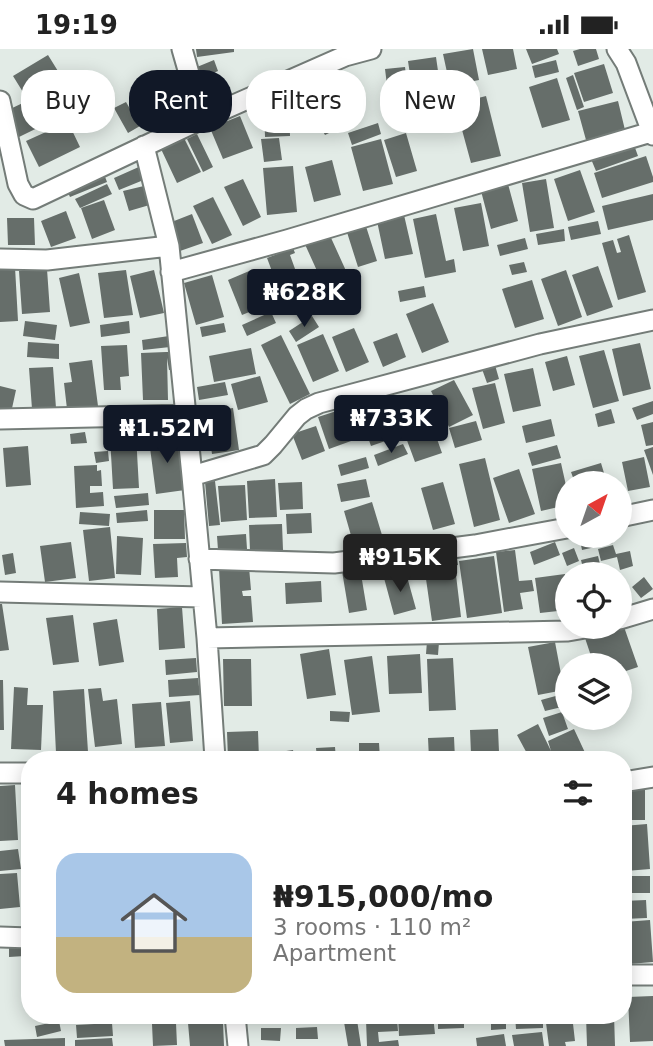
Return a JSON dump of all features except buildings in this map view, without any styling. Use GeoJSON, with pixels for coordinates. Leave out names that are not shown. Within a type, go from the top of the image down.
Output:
{"type":"FeatureCollection","features":[{"type":"Feature","properties":{"kind":"street"},"geometry":{"type":"LineString","coordinates":[[182,49],[188,70]]}},
{"type":"Feature","properties":{"kind":"street"},"geometry":{"type":"LineString","coordinates":[[232,105],[344,52],[371,49]]}},
{"type":"Feature","properties":{"kind":"street"},"geometry":{"type":"LineString","coordinates":[[171,272],[652,134],[626,63],[617,49]]}},
{"type":"Feature","properties":{"kind":"street"},"geometry":{"type":"LineString","coordinates":[[0,101],[18,184],[24,195],[33,198],[172,133]]}},
{"type":"Feature","properties":{"kind":"street"},"geometry":{"type":"LineString","coordinates":[[144,146],[169,247],[200,559],[214,751]]}},
{"type":"Feature","properties":{"kind":"street"},"geometry":{"type":"LineString","coordinates":[[0,258],[47,260],[169,247]]}},
{"type":"Feature","properties":{"kind":"street"},"geometry":{"type":"LineString","coordinates":[[192,476],[263,455],[297,416],[319,403],[540,344],[653,320]]}},
{"type":"Feature","properties":{"kind":"street"},"geometry":{"type":"LineString","coordinates":[[0,419],[186,415]]}},
{"type":"Feature","properties":{"kind":"street"},"geometry":{"type":"LineString","coordinates":[[632,514],[653,510]]}},
{"type":"Feature","properties":{"kind":"street"},"geometry":{"type":"LineString","coordinates":[[200,559],[334,563],[475,545],[555,529]]}},
{"type":"Feature","properties":{"kind":"street"},"geometry":{"type":"LineString","coordinates":[[0,592],[202,597]]}},
{"type":"Feature","properties":{"kind":"street"},"geometry":{"type":"LineString","coordinates":[[632,615],[653,609]]}},
{"type":"Feature","properties":{"kind":"street"},"geometry":{"type":"LineString","coordinates":[[207,638],[555,631]]}},
{"type":"Feature","properties":{"kind":"street"},"geometry":{"type":"LineString","coordinates":[[0,773],[21,773]]}},
{"type":"Feature","properties":{"kind":"street"},"geometry":{"type":"LineString","coordinates":[[632,780],[653,777]]}},
{"type":"Feature","properties":{"kind":"street"},"geometry":{"type":"LineString","coordinates":[[0,937],[21,938]]}},
{"type":"Feature","properties":{"kind":"street"},"geometry":{"type":"LineString","coordinates":[[632,975],[653,975]]}},
{"type":"Feature","properties":{"kind":"street"},"geometry":{"type":"LineString","coordinates":[[236,1024],[238,1046]]}}]}
